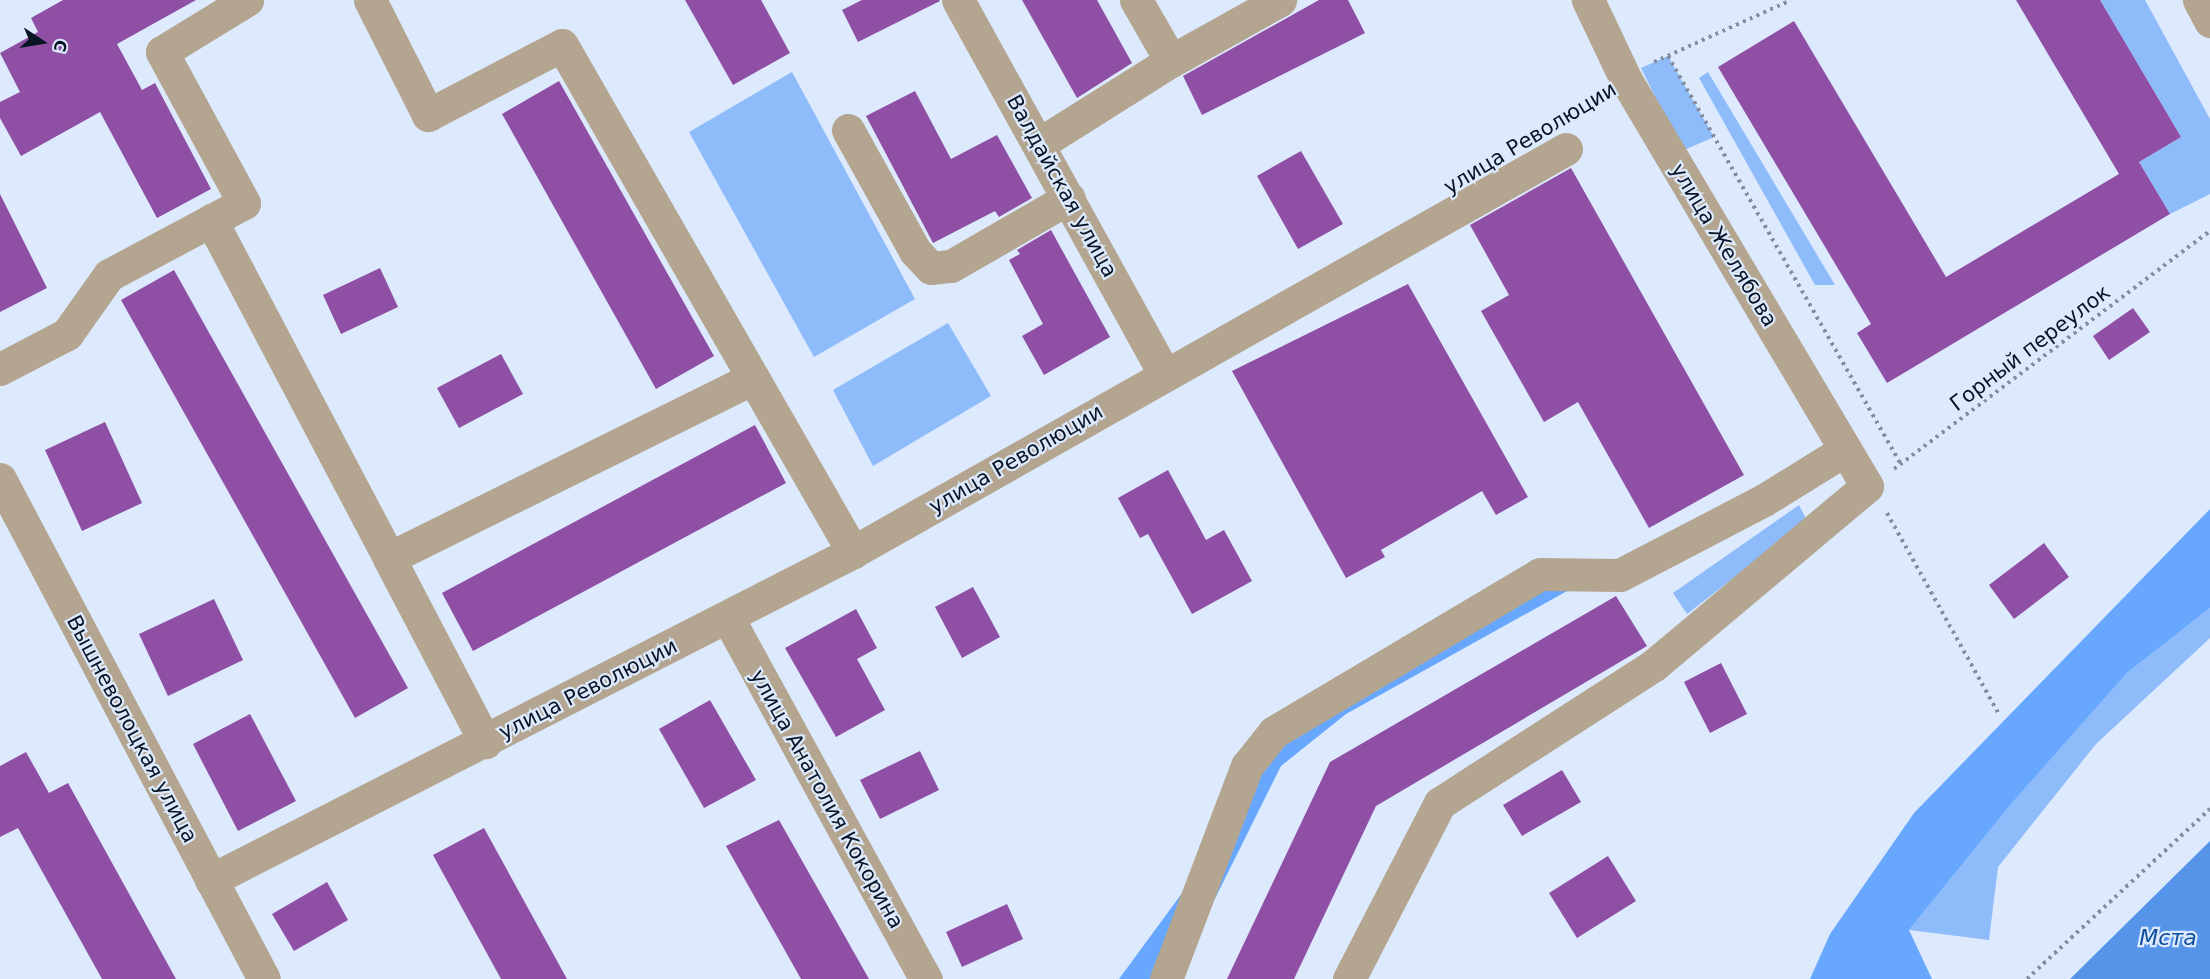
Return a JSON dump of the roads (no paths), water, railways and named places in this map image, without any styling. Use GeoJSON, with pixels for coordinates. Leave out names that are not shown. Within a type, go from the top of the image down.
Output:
{"type":"FeatureCollection","features":[{"type":"Feature","properties":{"kind":"street"},"geometry":{"type":"LineString","coordinates":[[0,369],[68,334],[109,275],[244,203],[162,52],[247,0]]}},
{"type":"Feature","properties":{"kind":"street"},"geometry":{"type":"LineString","coordinates":[[370,0],[428,115],[562,45],[853,552]]}},
{"type":"Feature","properties":{"kind":"street","name":"Валдайская улица"},"geometry":{"type":"LineString","coordinates":[[958,0],[1164,373]]}},
{"type":"Feature","properties":{"kind":"street"},"geometry":{"type":"LineString","coordinates":[[1136,0],[1171,61]]}},
{"type":"Feature","properties":{"kind":"street"},"geometry":{"type":"LineString","coordinates":[[1039,144],[1171,61],[1280,0]]}},
{"type":"Feature","properties":{"kind":"street","name":"улица Желябова"},"geometry":{"type":"LineString","coordinates":[[1349,979],[1440,803],[1654,664],[1870,486],[1845,450],[1626,80],[1588,0]]}},
{"type":"Feature","properties":{"kind":"street"},"geometry":{"type":"LineString","coordinates":[[2199,0],[2210,21]]}},
{"type":"Feature","properties":{"kind":"street"},"geometry":{"type":"LineString","coordinates":[[848,130],[915,251],[931,268],[951,266],[1068,198]]}},
{"type":"Feature","properties":{"kind":"street","name":"улица Революции"},"geometry":{"type":"LineString","coordinates":[[211,880],[728,618],[853,552],[1164,373],[1413,236],[1562,135]]}},
{"type":"Feature","properties":{"kind":"street"},"geometry":{"type":"LineString","coordinates":[[211,220],[485,742]]}},
{"type":"Feature","properties":{"kind":"street"},"geometry":{"type":"LineString","coordinates":[[389,558],[753,378]]}},
{"type":"Feature","properties":{"kind":"street"},"geometry":{"type":"LineString","coordinates":[[1166,979],[1247,766],[1274,732],[1540,574],[1607,578],[1620,575],[1764,500],[1845,450]]}},
{"type":"Feature","properties":{"kind":"street","name":"Вышневолоцкая улица"},"geometry":{"type":"LineString","coordinates":[[0,479],[264,979]]}},
{"type":"Feature","properties":{"kind":"street","name":"улица Анатолия Кокорина"},"geometry":{"type":"LineString","coordinates":[[728,618],[926,979]]}},
{"type":"Feature","properties":{"kind":"water","name":"Мста"},"geometry":{"type":"Polygon","coordinates":[[[2210,841],[2210,979],[2070,979],[2210,841]]]}}]}
